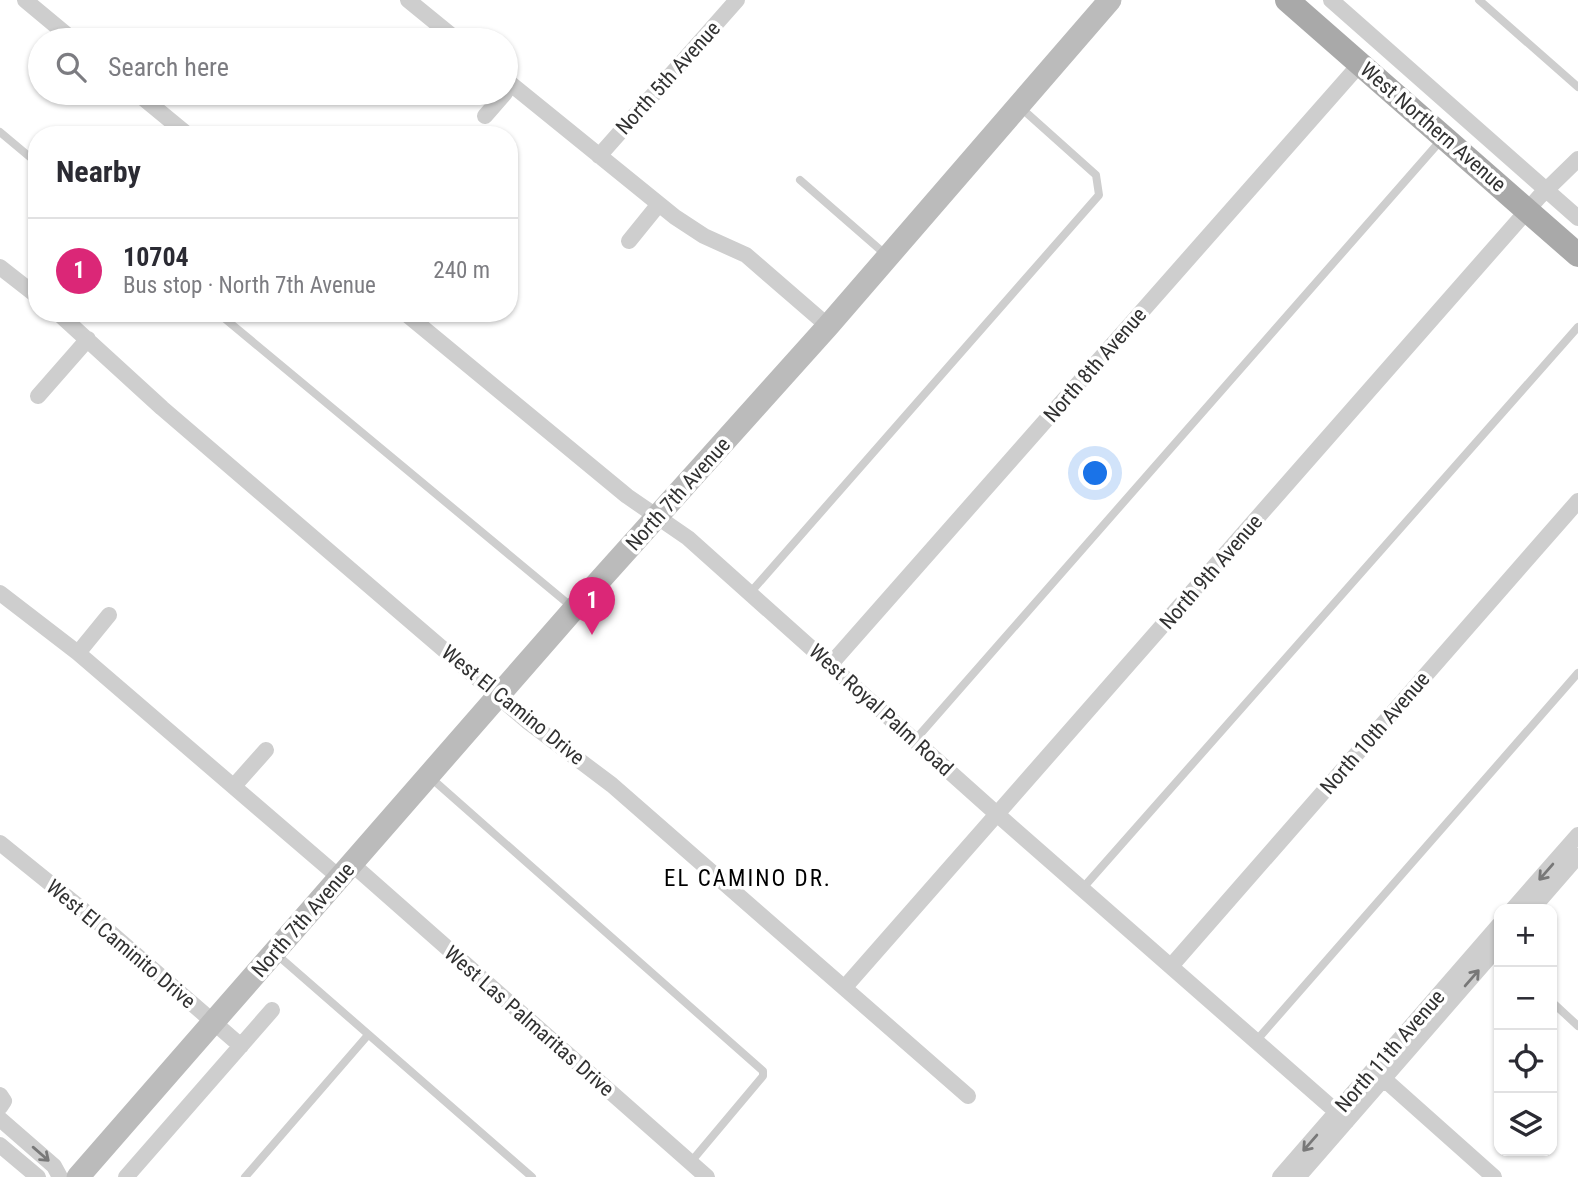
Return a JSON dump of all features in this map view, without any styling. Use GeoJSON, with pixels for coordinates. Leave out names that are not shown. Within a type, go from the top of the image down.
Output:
{"type":"FeatureCollection","features":[{"type":"Feature","properties":{"kind":"main road","name":"North 7th Avenue"},"geometry":{"type":"LineString","coordinates":[[78,1177],[574,609],[828,326],[1110,0]]}},
{"type":"Feature","properties":{"kind":"main road","name":"West Northern Avenue"},"geometry":{"type":"LineString","coordinates":[[1287,0],[1578,255]]}},
{"type":"Feature","properties":{"kind":"street"},"geometry":{"type":"LineString","coordinates":[[24,0],[58,28]]}},
{"type":"Feature","properties":{"kind":"street"},"geometry":{"type":"LineString","coordinates":[[408,0],[442,28]]}},
{"type":"Feature","properties":{"kind":"street","name":"North 5th Avenue"},"geometry":{"type":"LineString","coordinates":[[599,156],[737,0]]}},
{"type":"Feature","properties":{"kind":"street","name":"West Northern Avenue"},"geometry":{"type":"LineString","coordinates":[[1331,0],[1578,218]]}},
{"type":"Feature","properties":{"kind":"street","name":"North 8th Avenue"},"geometry":{"type":"LineString","coordinates":[[830,665],[1360,64]]}},
{"type":"Feature","properties":{"kind":"street"},"geometry":{"type":"LineString","coordinates":[[518,96],[704,236],[746,255],[828,326]]}},
{"type":"Feature","properties":{"kind":"street"},"geometry":{"type":"LineString","coordinates":[[152,105],[177,126]]}},
{"type":"Feature","properties":{"kind":"street"},"geometry":{"type":"LineString","coordinates":[[485,116],[494,105]]}},
{"type":"Feature","properties":{"kind":"street","name":"North 9th Avenue"},"geometry":{"type":"LineString","coordinates":[[845,987],[1528,210],[1578,159]]}},
{"type":"Feature","properties":{"kind":"street"},"geometry":{"type":"LineString","coordinates":[[629,241],[659,204]]}},
{"type":"Feature","properties":{"kind":"street"},"geometry":{"type":"LineString","coordinates":[[0,267],[28,289]]}},
{"type":"Feature","properties":{"kind":"street","name":"West El Camino Drive"},"geometry":{"type":"LineString","coordinates":[[68,322],[162,408],[527,721],[612,785],[968,1096]]}},
{"type":"Feature","properties":{"kind":"street","name":"West Royal Palm Road"},"geometry":{"type":"LineString","coordinates":[[416,322],[627,496],[688,538],[998,815],[1342,1116]]}},
{"type":"Feature","properties":{"kind":"street"},"geometry":{"type":"LineString","coordinates":[[38,396],[88,339]]}},
{"type":"Feature","properties":{"kind":"street","name":"North 10th Avenue"},"geometry":{"type":"LineString","coordinates":[[1172,965],[1578,500]]}},
{"type":"Feature","properties":{"kind":"street","name":"West Las Palmaritas Drive"},"geometry":{"type":"LineString","coordinates":[[0,593],[78,653],[234,786],[346,871],[689,1168],[706,1177]]}},
{"type":"Feature","properties":{"kind":"street"},"geometry":{"type":"LineString","coordinates":[[78,653],[109,615]]}},
{"type":"Feature","properties":{"kind":"street"},"geometry":{"type":"LineString","coordinates":[[234,786],[266,750]]}},
{"type":"Feature","properties":{"kind":"street"},"geometry":{"type":"LineString","coordinates":[[1517,904],[1578,835]]}},
{"type":"Feature","properties":{"kind":"street","name":"West El Caminito Drive"},"geometry":{"type":"LineString","coordinates":[[0,842],[104,927],[241,1046]]}},
{"type":"Feature","properties":{"kind":"street"},"geometry":{"type":"LineString","coordinates":[[1536,904],[1578,856]]}},
{"type":"Feature","properties":{"kind":"street","name":"North 11th Avenue"},"geometry":{"type":"LineString","coordinates":[[1280,1177],[1342,1116],[1379,1074],[1494,931]]}},
{"type":"Feature","properties":{"kind":"street","name":"North 11th Avenue"},"geometry":{"type":"LineString","coordinates":[[1379,1074],[1494,955]]}},
{"type":"Feature","properties":{"kind":"street","name":"North 7th Avenue"},"geometry":{"type":"LineString","coordinates":[[126,1177],[272,1010]]}},
{"type":"Feature","properties":{"kind":"street"},"geometry":{"type":"LineString","coordinates":[[1379,1074],[1494,1177]]}},
{"type":"Feature","properties":{"kind":"street"},"geometry":{"type":"LineString","coordinates":[[0,1095],[4,1101],[0,1107]]}},
{"type":"Feature","properties":{"kind":"street","name":"North 11th Avenue"},"geometry":{"type":"LineString","coordinates":[[1298,1177],[1342,1116]]}},
{"type":"Feature","properties":{"kind":"street"},"geometry":{"type":"LineString","coordinates":[[0,1119],[54,1166],[60,1177]]}},
{"type":"Feature","properties":{"kind":"street"},"geometry":{"type":"LineString","coordinates":[[0,1145],[38,1177]]}},
{"type":"Feature","properties":{"kind":"lane"},"geometry":{"type":"LineString","coordinates":[[1479,0],[1578,87]]}},
{"type":"Feature","properties":{"kind":"lane"},"geometry":{"type":"LineString","coordinates":[[750,593],[1098,195],[1096,175],[1017,105]]}},
{"type":"Feature","properties":{"kind":"lane"},"geometry":{"type":"LineString","coordinates":[[0,132],[28,155]]}},
{"type":"Feature","properties":{"kind":"lane"},"geometry":{"type":"LineString","coordinates":[[915,740],[1444,137]]}},
{"type":"Feature","properties":{"kind":"lane"},"geometry":{"type":"LineString","coordinates":[[800,180],[888,256]]}},
{"type":"Feature","properties":{"kind":"lane"},"geometry":{"type":"LineString","coordinates":[[229,322],[574,609]]}},
{"type":"Feature","properties":{"kind":"lane"},"geometry":{"type":"LineString","coordinates":[[1082,889],[1578,327]]}},
{"type":"Feature","properties":{"kind":"lane"},"geometry":{"type":"LineString","coordinates":[[1256,1041],[1578,673]]}},
{"type":"Feature","properties":{"kind":"lane"},"geometry":{"type":"LineString","coordinates":[[428,776],[763,1071],[763,1076],[689,1168]]}},
{"type":"Feature","properties":{"kind":"lane"},"geometry":{"type":"LineString","coordinates":[[275,953],[532,1177]]}},
{"type":"Feature","properties":{"kind":"lane"},"geometry":{"type":"LineString","coordinates":[[1557,1007],[1578,1026]]}},
{"type":"Feature","properties":{"kind":"lane"},"geometry":{"type":"LineString","coordinates":[[245,1177],[368,1035]]}},
{"type":"Feature","properties":{"kind":"place","name":"10704"},"geometry":{"type":"Point","coordinates":[592,635]}},
{"type":"Feature","properties":{"kind":"district","name":"EL CAMINO DR."},"geometry":{"type":"Point","coordinates":[748,878]}}]}
